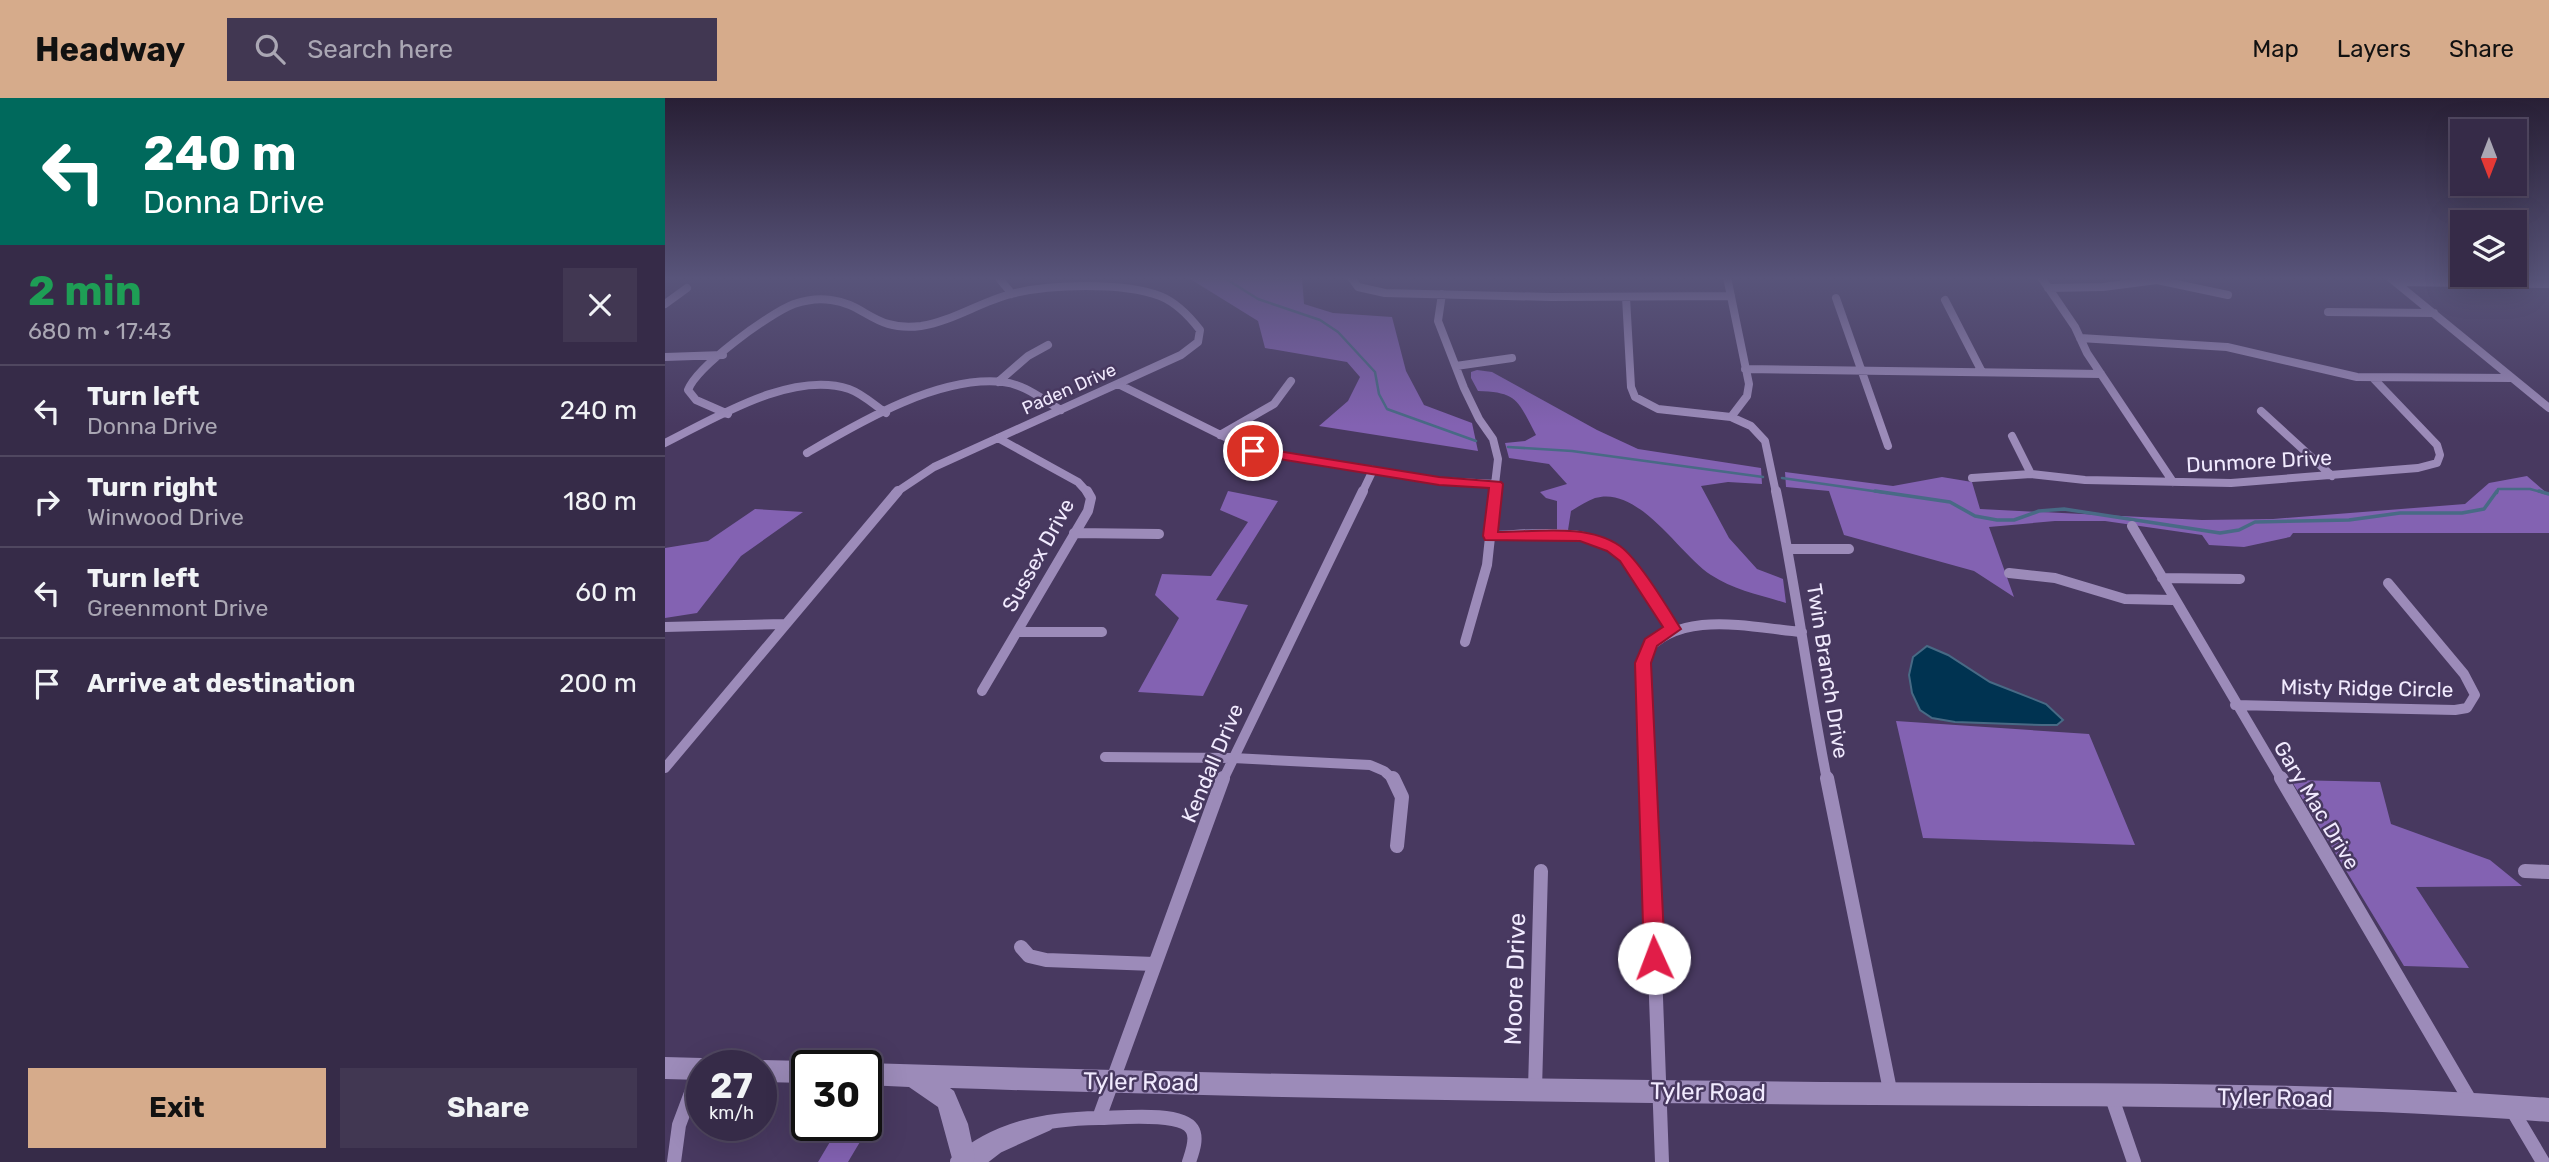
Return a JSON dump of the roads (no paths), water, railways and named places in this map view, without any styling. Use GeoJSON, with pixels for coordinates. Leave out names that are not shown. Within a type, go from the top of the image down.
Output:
{"type":"FeatureCollection","features":[{"type":"Feature","properties":{"kind":"street","name":"Paden Drive"},"geometry":{"type":"LineString","coordinates":[[728,414],[696,400],[688,390],[691,382],[758,327]]}},
{"type":"Feature","properties":{"kind":"street","name":"Paden Drive"},"geometry":{"type":"LineString","coordinates":[[665,768],[895,493],[925,472],[1190,350],[1201,338],[1198,327]]}},
{"type":"Feature","properties":{"kind":"street"},"geometry":{"type":"LineString","coordinates":[[1440,327],[1473,407],[1493,439],[1498,459],[1483,582],[1465,642]]}},
{"type":"Feature","properties":{"kind":"street"},"geometry":{"type":"LineString","coordinates":[[1627,327],[1630,387],[1635,397],[1658,408],[1731,417],[1749,391],[1737,327]]}},
{"type":"Feature","properties":{"kind":"street"},"geometry":{"type":"LineString","coordinates":[[1846,327],[1888,446]]}},
{"type":"Feature","properties":{"kind":"street"},"geometry":{"type":"LineString","coordinates":[[1959,327],[1982,372]]}},
{"type":"Feature","properties":{"kind":"street"},"geometry":{"type":"LineString","coordinates":[[2073,327],[2173,482]]}},
{"type":"Feature","properties":{"kind":"street"},"geometry":{"type":"LineString","coordinates":[[2450,327],[2549,408]]}},
{"type":"Feature","properties":{"kind":"street"},"geometry":{"type":"LineString","coordinates":[[2080,338],[2227,347],[2266,354],[2341,374],[2374,378],[2512,378]]}},
{"type":"Feature","properties":{"kind":"street"},"geometry":{"type":"LineString","coordinates":[[998,382],[1028,356],[1048,345]]}},
{"type":"Feature","properties":{"kind":"street"},"geometry":{"type":"LineString","coordinates":[[665,357],[723,355]]}},
{"type":"Feature","properties":{"kind":"street"},"geometry":{"type":"LineString","coordinates":[[1456,366],[1512,358]]}},
{"type":"Feature","properties":{"kind":"street"},"geometry":{"type":"LineString","coordinates":[[1745,369],[2101,374]]}},
{"type":"Feature","properties":{"kind":"street","name":"Dunmore Drive"},"geometry":{"type":"LineString","coordinates":[[1972,478],[2031,474],[2085,480],[2263,482],[2418,468],[2437,463],[2440,455],[2437,445],[2374,378]]}},
{"type":"Feature","properties":{"kind":"street"},"geometry":{"type":"LineString","coordinates":[[1220,435],[1274,404],[1291,381]]}},
{"type":"Feature","properties":{"kind":"street"},"geometry":{"type":"LineString","coordinates":[[807,453],[843,432],[946,388],[998,382],[1020,387],[1061,410]]}},
{"type":"Feature","properties":{"kind":"street"},"geometry":{"type":"LineString","coordinates":[[1118,384],[1253,451],[1439,481],[1496,484]]}},
{"type":"Feature","properties":{"kind":"street"},"geometry":{"type":"LineString","coordinates":[[665,443],[772,395],[818,386],[852,390],[885,413]]}},
{"type":"Feature","properties":{"kind":"street"},"geometry":{"type":"LineString","coordinates":[[2261,411],[2332,476]]}},
{"type":"Feature","properties":{"kind":"street","name":"Twin Branch Drive"},"geometry":{"type":"LineString","coordinates":[[1731,417],[1752,426],[1765,441],[1788,549],[1807,681],[1891,1095]]}},
{"type":"Feature","properties":{"kind":"street"},"geometry":{"type":"LineString","coordinates":[[2012,436],[2031,474]]}},
{"type":"Feature","properties":{"kind":"street","name":"Sussex Drive"},"geometry":{"type":"LineString","coordinates":[[982,691],[1090,505],[1089,493],[1085,487],[997,438]]}},
{"type":"Feature","properties":{"kind":"street","name":"Kendall Drive"},"geometry":{"type":"LineString","coordinates":[[1099,1118],[1154,964],[1233,758],[1373,470]]}},
{"type":"Feature","properties":{"kind":"street","name":"Gary Mac Drive"},"geometry":{"type":"LineString","coordinates":[[2132,526],[2173,600],[2472,1104]]}},
{"type":"Feature","properties":{"kind":"street"},"geometry":{"type":"LineString","coordinates":[[1074,533],[1159,534]]}},
{"type":"Feature","properties":{"kind":"street"},"geometry":{"type":"LineString","coordinates":[[1490,536],[1581,537],[1612,547],[1625,558],[1673,629]]}},
{"type":"Feature","properties":{"kind":"street"},"geometry":{"type":"LineString","coordinates":[[1788,549],[1849,549]]}},
{"type":"Feature","properties":{"kind":"street"},"geometry":{"type":"LineString","coordinates":[[2009,573],[2055,578],[2125,599],[2173,600]]}},
{"type":"Feature","properties":{"kind":"street"},"geometry":{"type":"LineString","coordinates":[[2162,578],[2240,579]]}},
{"type":"Feature","properties":{"kind":"street","name":"Misty Ridge Circle"},"geometry":{"type":"LineString","coordinates":[[2235,705],[2455,710],[2467,708],[2475,695],[2464,674],[2388,583]]}},
{"type":"Feature","properties":{"kind":"street"},"geometry":{"type":"LineString","coordinates":[[665,627],[785,624]]}},
{"type":"Feature","properties":{"kind":"street"},"geometry":{"type":"LineString","coordinates":[[1661,1162],[1643,663],[1651,643],[1673,629],[1703,626],[1802,632]]}},
{"type":"Feature","properties":{"kind":"street"},"geometry":{"type":"LineString","coordinates":[[1017,632],[1102,632]]}},
{"type":"Feature","properties":{"kind":"street"},"geometry":{"type":"LineString","coordinates":[[1105,757],[1233,758],[1370,765],[1389,773],[1403,798],[1397,846]]}},
{"type":"Feature","properties":{"kind":"street","name":"Moore Drive"},"geometry":{"type":"LineString","coordinates":[[1535,1089],[1541,871]]}},
{"type":"Feature","properties":{"kind":"street"},"geometry":{"type":"LineString","coordinates":[[2525,871],[2549,872]]}},
{"type":"Feature","properties":{"kind":"street"},"geometry":{"type":"LineString","coordinates":[[1021,947],[1028,956],[1047,960],[1154,964]]}},
{"type":"Feature","properties":{"kind":"street"},"geometry":{"type":"LineString","coordinates":[[665,1068],[686,1069]]}},
{"type":"Feature","properties":{"kind":"street","name":"Tyler Road"},"geometry":{"type":"LineString","coordinates":[[882,1075],[1111,1082],[1660,1092],[2111,1095],[2509,1105],[2549,1110]]}},
{"type":"Feature","properties":{"kind":"street"},"geometry":{"type":"LineString","coordinates":[[913,1076],[946,1099],[966,1160],[1059,1118],[1157,1118],[1186,1123],[1193,1131],[1194,1144],[1189,1162]]}},
{"type":"Feature","properties":{"kind":"street"},"geometry":{"type":"LineString","coordinates":[[2111,1095],[2134,1162]]}},
{"type":"Feature","properties":{"kind":"street"},"geometry":{"type":"LineString","coordinates":[[2509,1105],[2543,1162]]}},
{"type":"Feature","properties":{"kind":"street"},"geometry":{"type":"LineString","coordinates":[[674,1162],[679,1125],[686,1107]]}},
{"type":"Feature","properties":{"kind":"water"},"geometry":{"type":"Polygon","coordinates":[[[1927,646],[1948,655],[1990,682],[2046,704],[2063,720],[2057,725],[2042,725],[1955,722],[1932,718],[1920,710],[1912,693],[1909,675],[1913,657],[1927,646]]]}},
{"type":"Feature","properties":{"kind":"waterway"},"geometry":{"type":"LineString","coordinates":[[1330,327],[1375,372],[1379,394],[1387,409],[1476,441]]}},
{"type":"Feature","properties":{"kind":"waterway"},"geometry":{"type":"LineString","coordinates":[[1508,447],[1572,451],[1763,477]]}},
{"type":"Feature","properties":{"kind":"waterway"},"geometry":{"type":"LineString","coordinates":[[1782,478],[1887,493]]}},
{"type":"Feature","properties":{"kind":"waterway"},"geometry":{"type":"LineString","coordinates":[[2497,493],[2498,489],[2530,489],[2545,493]]}},
{"type":"Feature","properties":{"kind":"waterway"},"geometry":{"type":"LineString","coordinates":[[1875,491],[1950,502],[1975,516],[1997,520],[2014,520],[2039,511],[2064,509],[2220,533],[2239,530],[2255,522],[2349,520],[2400,513],[2462,513],[2484,509],[2497,491]]}},
{"type":"Feature","properties":{"kind":"waterway"},"geometry":{"type":"LineString","coordinates":[[2539,491],[2549,494]]}}]}
